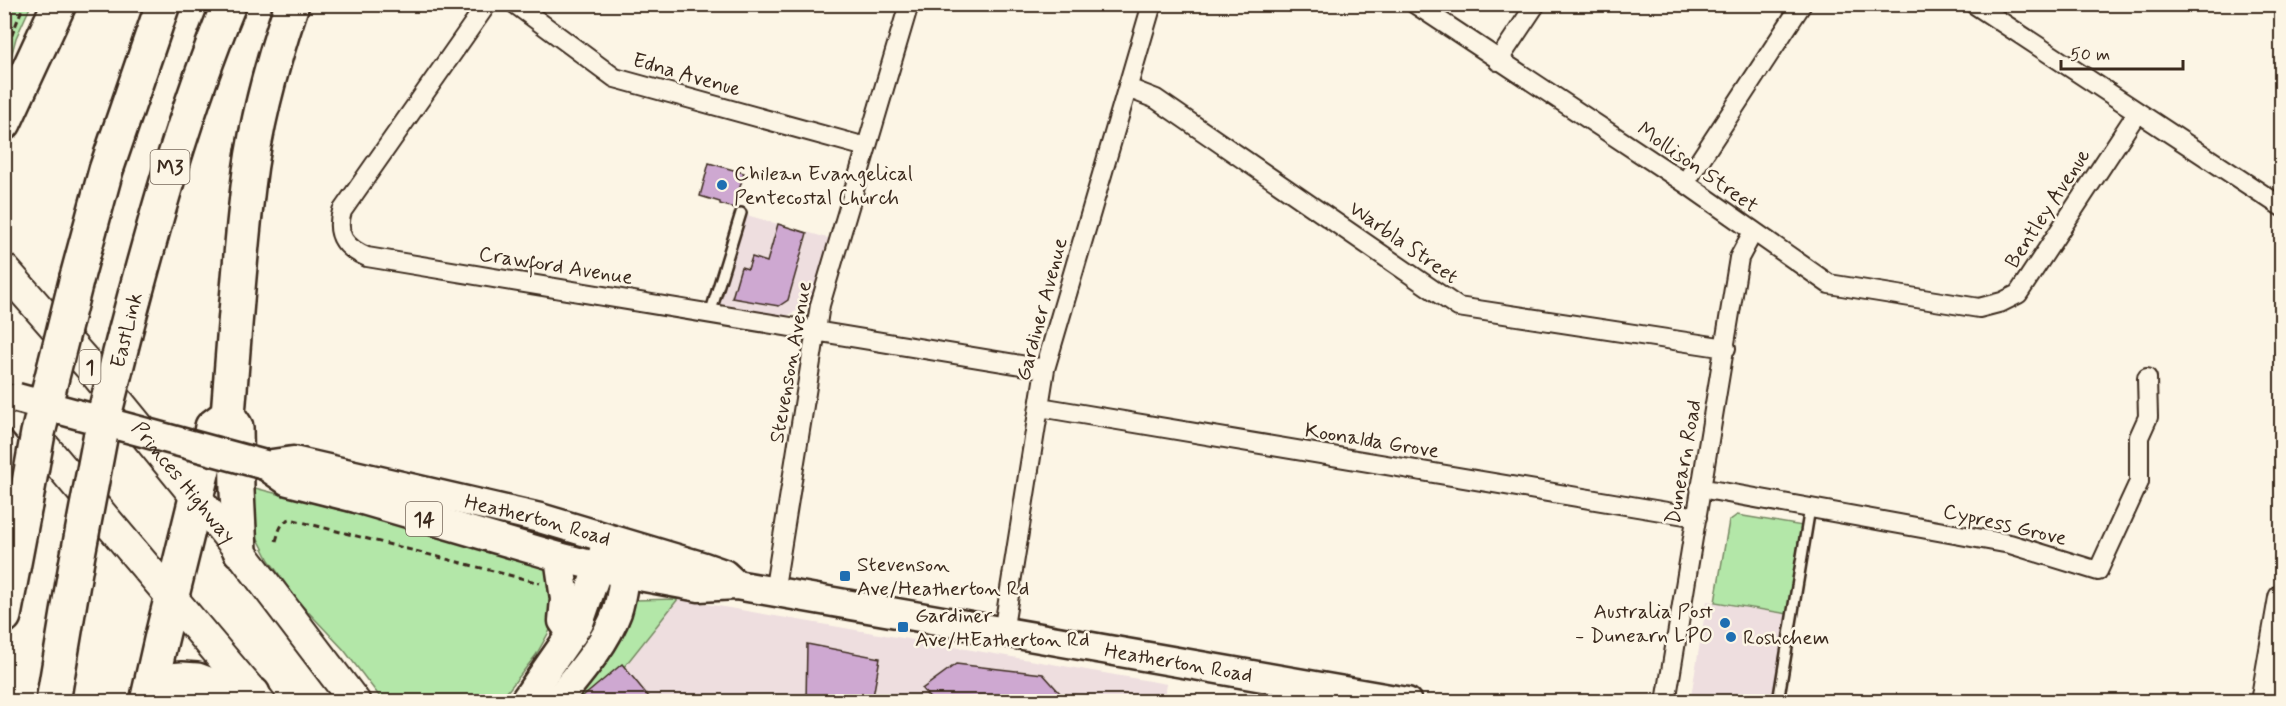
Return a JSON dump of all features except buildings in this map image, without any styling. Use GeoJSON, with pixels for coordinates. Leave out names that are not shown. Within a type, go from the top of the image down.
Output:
{"type":"FeatureCollection","features":[{"type":"Feature","properties":{"kind":"highway"},"geometry":{"type":"LineString","coordinates":[[4,123],[59,4]]}},
{"type":"Feature","properties":{"kind":"highway"},"geometry":{"type":"LineString","coordinates":[[4,616],[38,433],[77,277],[109,160],[163,4]]}},
{"type":"Feature","properties":{"kind":"highway","name":"EastLink"},"geometry":{"type":"LineString","coordinates":[[53,702],[105,412],[124,333],[165,183],[229,4]]}},
{"type":"Feature","properties":{"kind":"highway"},"geometry":{"type":"LineString","coordinates":[[240,551],[236,428],[228,415],[248,185],[271,74],[292,4]]}},
{"type":"Feature","properties":{"kind":"highway","name":"Princes Highway"},"geometry":{"type":"LineString","coordinates":[[4,269],[90,367],[240,551],[355,702]]}},
{"type":"Feature","properties":{"kind":"highway"},"geometry":{"type":"LineString","coordinates":[[4,399],[256,698]]}},
{"type":"Feature","properties":{"kind":"highway"},"geometry":{"type":"LineString","coordinates":[[149,695],[212,427],[228,415]]}},
{"type":"Feature","properties":{"kind":"highway"},"geometry":{"type":"LineString","coordinates":[[149,695],[170,680],[182,679],[197,680],[229,692],[256,698]]}},
{"type":"Feature","properties":{"kind":"main road","name":"Heatherton Road"},"geometry":{"type":"LineString","coordinates":[[4,394],[282,469],[517,512],[724,574],[736,585]]}},
{"type":"Feature","properties":{"kind":"main road","name":"Heatherton Road"},"geometry":{"type":"LineString","coordinates":[[282,469],[356,498],[561,570],[611,569],[699,587],[736,585],[1407,702]]}},
{"type":"Feature","properties":{"kind":"main road"},"geometry":{"type":"LineString","coordinates":[[524,702],[572,634],[585,607],[611,569],[620,541]]}},
{"type":"Feature","properties":{"kind":"main road"},"geometry":{"type":"LineString","coordinates":[[556,702],[597,649],[616,614],[611,569]]}},
{"type":"Feature","properties":{"kind":"main road"},"geometry":{"type":"LineString","coordinates":[[561,570],[565,599],[563,621],[572,634]]}},
{"type":"Feature","properties":{"kind":"main road"},"geometry":{"type":"LineString","coordinates":[[2264,702],[2282,598]]}},
{"type":"Feature","properties":{"kind":"street","name":"Crawford Avenue"},"geometry":{"type":"LineString","coordinates":[[487,4],[342,211],[339,234],[354,252],[367,257],[1045,369]]}},
{"type":"Feature","properties":{"kind":"street","name":"Edna Avenue"},"geometry":{"type":"LineString","coordinates":[[515,4],[615,78],[867,147]]}},
{"type":"Feature","properties":{"kind":"street","name":"Stevenson Avenue"},"geometry":{"type":"LineString","coordinates":[[774,593],[820,305],[909,4]]}},
{"type":"Feature","properties":{"kind":"street","name":"Gardiner Avenue"},"geometry":{"type":"LineString","coordinates":[[1003,633],[1045,369],[1152,4]]}},
{"type":"Feature","properties":{"kind":"street","name":"Mollison Street"},"geometry":{"type":"LineString","coordinates":[[1415,4],[1497,61],[1685,183],[1829,284],[1979,308]]}},
{"type":"Feature","properties":{"kind":"street"},"geometry":{"type":"LineString","coordinates":[[1497,61],[1536,4]]}},
{"type":"Feature","properties":{"kind":"street"},"geometry":{"type":"LineString","coordinates":[[1685,183],[1802,4]]}},
{"type":"Feature","properties":{"kind":"street"},"geometry":{"type":"LineString","coordinates":[[1974,4],[2282,207]]}},
{"type":"Feature","properties":{"kind":"street","name":"Warbla Street"},"geometry":{"type":"LineString","coordinates":[[1128,88],[1156,99],[1458,307],[1726,348]]}},
{"type":"Feature","properties":{"kind":"street","name":"Bentley Avenue"},"geometry":{"type":"LineString","coordinates":[[1979,308],[2002,302],[2018,294],[2137,113]]}},
{"type":"Feature","properties":{"kind":"street","name":"Dunearn Road"},"geometry":{"type":"LineString","coordinates":[[1666,702],[1739,258],[1753,232]]}},
{"type":"Feature","properties":{"kind":"street","name":"Cypress Grove"},"geometry":{"type":"LineString","coordinates":[[1700,488],[2010,544],[2097,571],[2139,482],[2139,437],[2148,417],[2147,378]]}},
{"type":"Feature","properties":{"kind":"street","name":"Koonalda Grove"},"geometry":{"type":"LineString","coordinates":[[1040,406],[1697,517]]}},
{"type":"Feature","properties":{"kind":"lane"},"geometry":{"type":"LineString","coordinates":[[710,314],[741,213]]}},
{"type":"Feature","properties":{"kind":"lane"},"geometry":{"type":"LineString","coordinates":[[1778,702],[1810,508]]}},
{"type":"Feature","properties":{"kind":"path"},"geometry":{"type":"LineString","coordinates":[[4,55],[24,4]]}},
{"type":"Feature","properties":{"kind":"path"},"geometry":{"type":"LineString","coordinates":[[276,541],[280,527],[290,519],[554,587],[561,570]]}},
{"type":"Feature","properties":{"kind":"shaded area"},"geometry":{"type":"Polygon","coordinates":[[[736,212],[831,239],[812,304],[786,316],[709,305],[736,212]]]}},
{"type":"Feature","properties":{"kind":"shaded area"},"geometry":{"type":"Polygon","coordinates":[[[678,599],[1167,684],[1164,702],[598,702],[678,599]]]}},
{"type":"Feature","properties":{"kind":"shaded area"},"geometry":{"type":"Polygon","coordinates":[[[1707,601],[1788,614],[1775,701],[1690,702],[1707,601]]]}},
{"type":"Feature","properties":{"kind":"green space"},"geometry":{"type":"Polygon","coordinates":[[[5,4],[31,5],[16,38],[5,79],[5,4]]]}},
{"type":"Feature","properties":{"kind":"green space"},"geometry":{"type":"Polygon","coordinates":[[[251,487],[532,559],[545,566],[552,574],[554,623],[536,655],[500,701],[383,701],[344,650],[297,600],[269,560],[254,531],[251,487]]]}},
{"type":"Feature","properties":{"kind":"green space"},"geometry":{"type":"Polygon","coordinates":[[[1737,515],[1803,526],[1788,614],[1715,602],[1729,521],[1737,515]]]}},
{"type":"Feature","properties":{"kind":"green space"},"geometry":{"type":"Polygon","coordinates":[[[678,599],[597,701],[571,702],[633,600],[678,599]]]}},
{"type":"Feature","properties":{"kind":"place","name":"Chilean Evangelical Pentecostal Church"},"geometry":{"type":"Point","coordinates":[722,185]}},
{"type":"Feature","properties":{"kind":"place","name":"Stevenson Ave/Heatherton Rd"},"geometry":{"type":"Point","coordinates":[845,576]}},
{"type":"Feature","properties":{"kind":"place","name":"Australia Post - Dunearn LPO"},"geometry":{"type":"Point","coordinates":[1725,623]}},
{"type":"Feature","properties":{"kind":"place","name":"Gardiner Ave/HEatherton Rd"},"geometry":{"type":"Point","coordinates":[903,627]}},
{"type":"Feature","properties":{"kind":"place","name":"Roshchem"},"geometry":{"type":"Point","coordinates":[1731,637]}}]}
